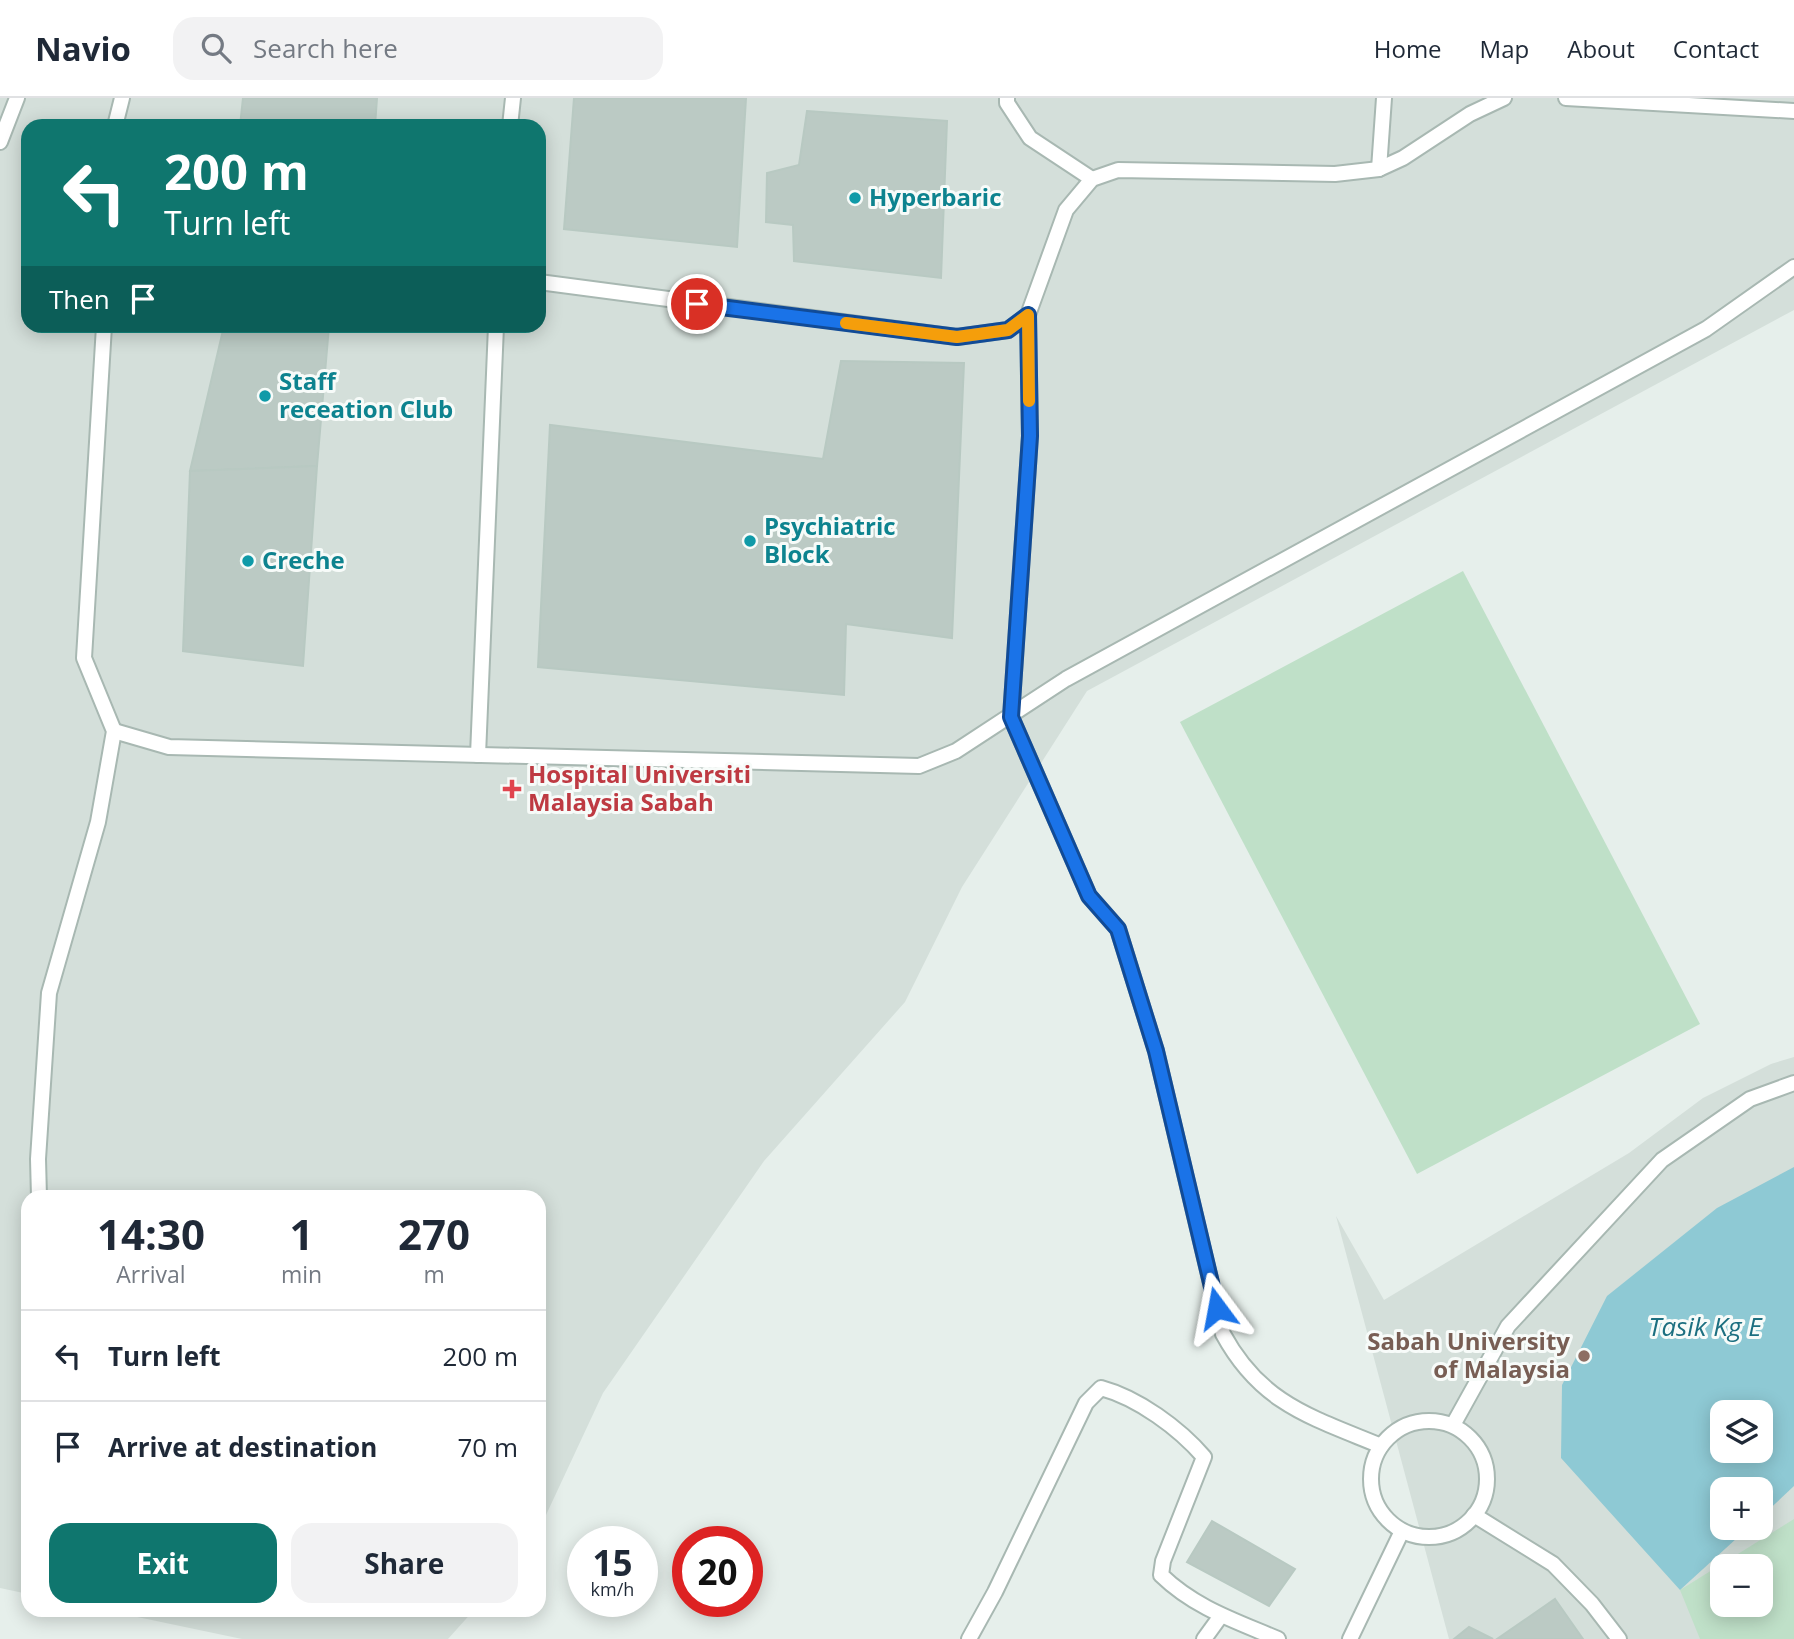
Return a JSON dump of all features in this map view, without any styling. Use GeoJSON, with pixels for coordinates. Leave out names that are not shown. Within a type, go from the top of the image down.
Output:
{"type":"FeatureCollection","features":[{"type":"Feature","properties":{"kind":"lane"},"geometry":{"type":"LineString","coordinates":[[0,142],[17,98]]}},
{"type":"Feature","properties":{"kind":"lane"},"geometry":{"type":"LineString","coordinates":[[117,119],[122,98]]}},
{"type":"Feature","properties":{"kind":"lane"},"geometry":{"type":"LineString","coordinates":[[511,119],[513,98]]}},
{"type":"Feature","properties":{"kind":"lane"},"geometry":{"type":"LineString","coordinates":[[1007,98],[1007,103],[1030,138],[1092,179]]}},
{"type":"Feature","properties":{"kind":"lane"},"geometry":{"type":"LineString","coordinates":[[1379,169],[1384,98]]}},
{"type":"Feature","properties":{"kind":"lane"},"geometry":{"type":"LineString","coordinates":[[1381,1446],[1289,1408],[1238,1363],[1223,1334],[1156,1051],[1118,929],[1089,896],[1011,717],[1030,436],[1028,315],[1066,210],[1092,179],[1118,170],[1335,174],[1379,169],[1403,158],[1470,114],[1504,98]]}},
{"type":"Feature","properties":{"kind":"lane"},"geometry":{"type":"LineString","coordinates":[[1566,98],[1794,111]]}},
{"type":"Feature","properties":{"kind":"lane"},"geometry":{"type":"LineString","coordinates":[[114,731],[169,747],[919,766],[956,751],[1066,678],[1706,329],[1794,267]]}},
{"type":"Feature","properties":{"kind":"lane"},"geometry":{"type":"LineString","coordinates":[[546,283],[957,337],[1008,330],[1028,315]]}},
{"type":"Feature","properties":{"kind":"lane"},"geometry":{"type":"LineString","coordinates":[[39,1190],[38,1159],[49,993],[98,822],[114,731],[85,658],[104,333]]}},
{"type":"Feature","properties":{"kind":"lane"},"geometry":{"type":"LineString","coordinates":[[478,755],[496,333]]}},
{"type":"Feature","properties":{"kind":"lane"},"geometry":{"type":"LineString","coordinates":[[1453,1425],[1508,1326],[1662,1160],[1751,1099],[1794,1083]]}},
{"type":"Feature","properties":{"kind":"lane"},"geometry":{"type":"LineString","coordinates":[[969,1639],[995,1592],[1086,1403],[1101,1388],[1121,1393],[1190,1441],[1204,1457],[1163,1561],[1161,1575],[1176,1589],[1220,1617],[1278,1639]]}},
{"type":"Feature","properties":{"kind":"lane"},"geometry":{"type":"LineString","coordinates":[[1437,1421],[1453,1425],[1473,1442],[1485,1465],[1487,1482],[1483,1499],[1474,1515],[1460,1528],[1441,1536],[1421,1537],[1402,1531],[1386,1519],[1376,1503],[1371,1484],[1372,1465],[1381,1446],[1405,1425],[1437,1421]]}},
{"type":"Feature","properties":{"kind":"lane"},"geometry":{"type":"LineString","coordinates":[[1474,1515],[1553,1564],[1592,1604],[1619,1639]]}},
{"type":"Feature","properties":{"kind":"lane"},"geometry":{"type":"LineString","coordinates":[[1350,1639],[1402,1531]]}},
{"type":"Feature","properties":{"kind":"lane"},"geometry":{"type":"LineString","coordinates":[[1204,1639],[1220,1617]]}},
{"type":"Feature","properties":{"kind":"shaded area","name":"Hospital Universiti Malaysia Sabah"},"geometry":{"type":"Polygon","coordinates":[[[0,98],[1794,98],[1794,310],[1087,691],[962,887],[905,1002],[764,1161],[603,1393],[546,1515],[546,1190],[21,1190],[21,1592],[0,1588],[0,98]]]}},
{"type":"Feature","properties":{"kind":"shaded area","name":"Sabah University of Malaysia"},"geometry":{"type":"Polygon","coordinates":[[[1794,1057],[1794,1639],[1449,1639],[1336,1216],[1384,1300],[1629,1153],[1703,1098],[1771,1064],[1794,1057]]]}},
{"type":"Feature","properties":{"kind":"shaded area"},"geometry":{"type":"Polygon","coordinates":[[[137,1617],[468,1617],[448,1639],[242,1639],[137,1617]]]}},
{"type":"Feature","properties":{"kind":"green space"},"geometry":{"type":"Polygon","coordinates":[[[1463,571],[1700,1024],[1417,1174],[1180,722],[1463,571]]]}},
{"type":"Feature","properties":{"kind":"green space"},"geometry":{"type":"Polygon","coordinates":[[[1794,1519],[1794,1639],[1700,1639],[1680,1590],[1710,1571],[1710,1617],[1773,1617],[1773,1554],[1738,1554],[1760,1540],[1773,1540],[1773,1532],[1794,1519]]]}},
{"type":"Feature","properties":{"kind":"water","name":"Tasik Kg E"},"geometry":{"type":"Polygon","coordinates":[[[1794,1167],[1794,1486],[1773,1506],[1773,1477],[1710,1477],[1710,1540],[1735,1540],[1719,1554],[1710,1554],[1710,1563],[1680,1590],[1561,1458],[1562,1385],[1607,1296],[1717,1208],[1794,1167]]]}},
{"type":"Feature","properties":{"kind":"building"},"geometry":{"type":"Polygon","coordinates":[[[243,98],[377,98],[376,119],[241,119],[243,98]]]}},
{"type":"Feature","properties":{"kind":"building"},"geometry":{"type":"Polygon","coordinates":[[[574,98],[746,98],[737,247],[564,229],[574,98]]]}},
{"type":"Feature","properties":{"kind":"building","name":"Hyperbaric"},"geometry":{"type":"Polygon","coordinates":[[[807,111],[947,121],[941,278],[794,261],[793,225],[766,222],[767,173],[799,165],[807,111]]]}},
{"type":"Feature","properties":{"kind":"building","name":"Staff receation Club"},"geometry":{"type":"Polygon","coordinates":[[[222,333],[328,333],[317,466],[190,471],[222,333]]]}},
{"type":"Feature","properties":{"kind":"building","name":"Psychiatric Block"},"geometry":{"type":"Polygon","coordinates":[[[841,361],[964,363],[952,638],[846,624],[844,695],[538,667],[550,425],[823,459],[841,361]]]}},
{"type":"Feature","properties":{"kind":"building","name":"Creche"},"geometry":{"type":"Polygon","coordinates":[[[317,466],[303,666],[183,651],[190,471],[317,466]]]}},
{"type":"Feature","properties":{"kind":"building"},"geometry":{"type":"Polygon","coordinates":[[[1212,1521],[1295,1569],[1269,1606],[1187,1562],[1212,1521]]]}},
{"type":"Feature","properties":{"kind":"building"},"geometry":{"type":"Polygon","coordinates":[[[1555,1599],[1583,1639],[1497,1639],[1555,1599]]]}},
{"type":"Feature","properties":{"kind":"building"},"geometry":{"type":"Polygon","coordinates":[[[1469,1627],[1493,1639],[1454,1639],[1469,1627]]]}},
{"type":"Feature","properties":{"kind":"slow traffic"},"geometry":{"type":"LineString","coordinates":[[846,323],[957,337],[1008,330],[1028,315],[1029,401]]}},
{"type":"Feature","properties":{"kind":"place","name":"Hyperbaric"},"geometry":{"type":"Point","coordinates":[855,198]}},
{"type":"Feature","properties":{"kind":"place","name":"Staff receation Club"},"geometry":{"type":"Point","coordinates":[265,396]}},
{"type":"Feature","properties":{"kind":"place","name":"Psychiatric Block"},"geometry":{"type":"Point","coordinates":[750,541]}},
{"type":"Feature","properties":{"kind":"place","name":"Creche"},"geometry":{"type":"Point","coordinates":[248,561]}},
{"type":"Feature","properties":{"kind":"place","name":"Hospital Universiti Malaysia Sabah"},"geometry":{"type":"Point","coordinates":[512,789]}},
{"type":"Feature","properties":{"kind":"place","name":"Sabah University of Malaysia"},"geometry":{"type":"Point","coordinates":[1584,1356]}},
{"type":"Feature","properties":{"kind":"route"},"geometry":{"type":"LineString","coordinates":[[697,304],[957,337],[1008,330],[1028,315],[1030,436],[1011,717],[1089,896],[1118,929],[1156,1051],[1217,1308]]}}]}
